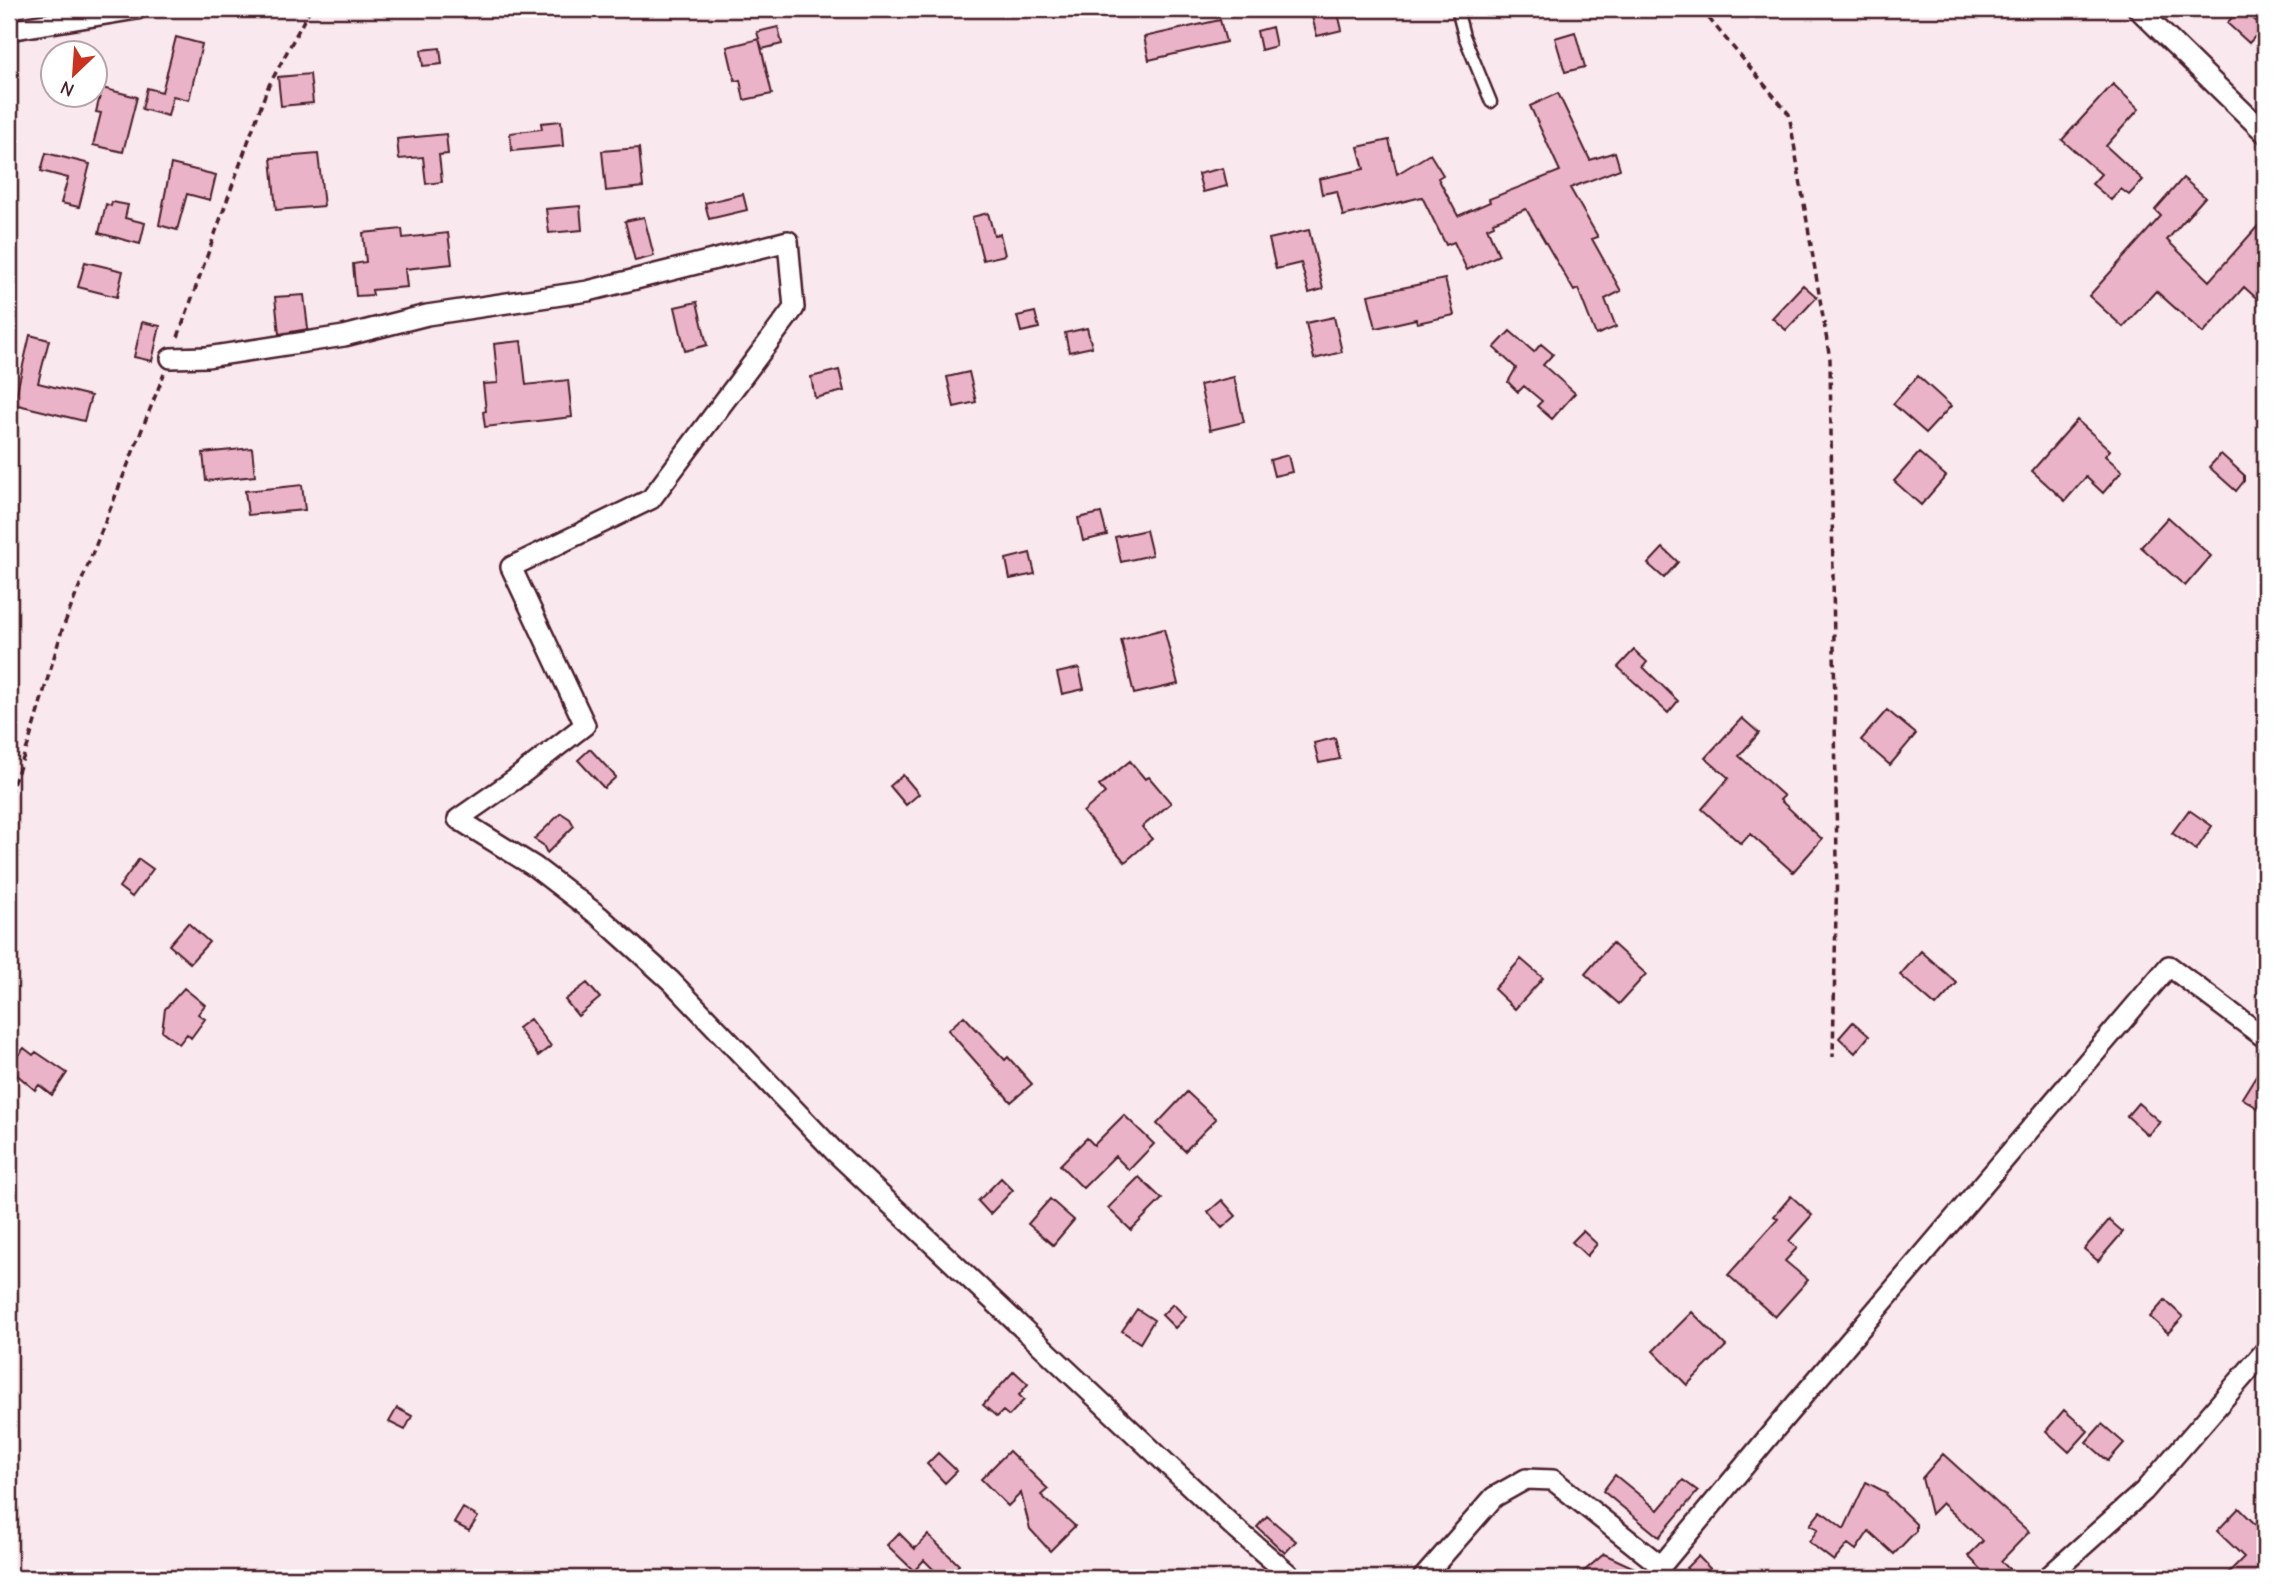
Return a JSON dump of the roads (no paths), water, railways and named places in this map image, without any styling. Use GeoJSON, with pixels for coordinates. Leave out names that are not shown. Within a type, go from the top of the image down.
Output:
{"type":"FeatureCollection","features":[{"type":"Feature","properties":{"kind":"street"},"geometry":{"type":"LineString","coordinates":[[9,30],[137,9]]}},
{"type":"Feature","properties":{"kind":"street"},"geometry":{"type":"LineString","coordinates":[[2138,9],[2265,133]]}},
{"type":"Feature","properties":{"kind":"street"},"geometry":{"type":"LineString","coordinates":[[171,358],[207,357],[331,338],[427,315],[588,291],[788,241],[794,308],[651,499],[511,567],[585,725],[458,819],[535,867],[599,916],[671,981],[834,1151],[1236,1529],[1293,1578]]}},
{"type":"Feature","properties":{"kind":"street"},"geometry":{"type":"LineString","coordinates":[[1423,1578],[1494,1497],[1526,1479],[1553,1480],[1666,1572],[1794,1407],[2169,966],[2265,1038]]}},
{"type":"Feature","properties":{"kind":"street"},"geometry":{"type":"LineString","coordinates":[[2048,1578],[2144,1491],[2265,1352]]}},
{"type":"Feature","properties":{"kind":"lane"},"geometry":{"type":"LineString","coordinates":[[1457,9],[1464,36],[1491,102]]}}]}
